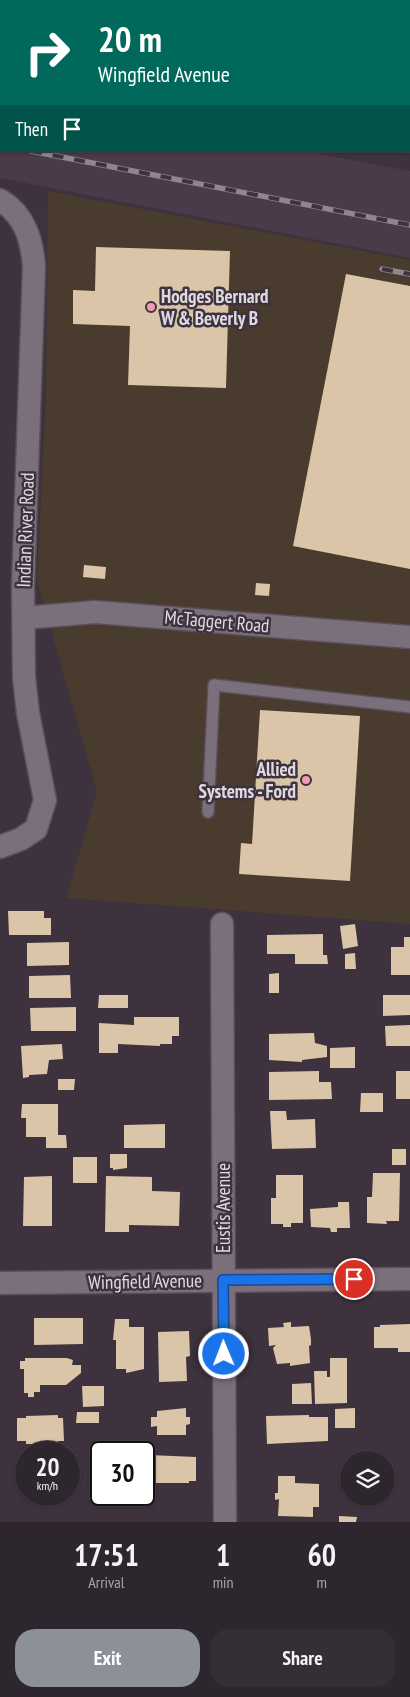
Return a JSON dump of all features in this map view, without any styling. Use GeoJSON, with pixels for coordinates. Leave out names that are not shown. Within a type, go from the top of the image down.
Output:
{"type":"FeatureCollection","features":[{"type":"Feature","properties":{"kind":"street","name":"Indian River Road"},"geometry":{"type":"LineString","coordinates":[[0,200],[26,228],[33,244],[34,267],[23,586],[24,677],[28,713],[45,800],[36,829],[21,839],[0,847]]}},
{"type":"Feature","properties":{"kind":"street","name":"McTaggert Road"},"geometry":{"type":"LineString","coordinates":[[24,618],[95,612],[410,637]]}},
{"type":"Feature","properties":{"kind":"street","name":"Eustis Avenue"},"geometry":{"type":"LineString","coordinates":[[222,924],[225,1522]]}},
{"type":"Feature","properties":{"kind":"street","name":"Wingfield Avenue"},"geometry":{"type":"LineString","coordinates":[[0,1283],[410,1279]]}},
{"type":"Feature","properties":{"kind":"lane"},"geometry":{"type":"LineString","coordinates":[[208,812],[214,685],[410,707]]}},
{"type":"Feature","properties":{"kind":"shaded area"},"geometry":{"type":"Polygon","coordinates":[[[0,152],[309,152],[410,171],[410,258],[0,178],[0,152]]]}},
{"type":"Feature","properties":{"kind":"shaded area"},"geometry":{"type":"Polygon","coordinates":[[[48,191],[410,260],[410,924],[66,898],[97,792],[37,581],[46,393],[48,191]]]}},
{"type":"Feature","properties":{"kind":"building","name":"Hodges Bernard W & Beverly B"},"geometry":{"type":"Polygon","coordinates":[[[96,247],[230,251],[226,388],[128,385],[130,326],[73,324],[73,290],[95,291],[96,247]]]}},
{"type":"Feature","properties":{"kind":"building"},"geometry":{"type":"Polygon","coordinates":[[[346,274],[410,286],[410,569],[293,546],[346,274]]]}},
{"type":"Feature","properties":{"kind":"building"},"geometry":{"type":"Polygon","coordinates":[[[84,565],[106,567],[105,579],[83,577],[84,565]]]}},
{"type":"Feature","properties":{"kind":"building"},"geometry":{"type":"Polygon","coordinates":[[[256,583],[270,584],[269,596],[255,595],[256,583]]]}},
{"type":"Feature","properties":{"kind":"building","name":"Allied Systems - Ford"},"geometry":{"type":"Polygon","coordinates":[[[260,710],[360,716],[350,881],[239,874],[241,843],[252,844],[260,710]]]}},
{"type":"Feature","properties":{"kind":"building"},"geometry":{"type":"Polygon","coordinates":[[[8,911],[44,911],[44,918],[51,918],[51,935],[9,935],[8,911]]]}},
{"type":"Feature","properties":{"kind":"building"},"geometry":{"type":"Polygon","coordinates":[[[355,924],[358,946],[343,949],[340,926],[355,924]]]}},
{"type":"Feature","properties":{"kind":"building"},"geometry":{"type":"Polygon","coordinates":[[[323,934],[323,955],[327,955],[328,964],[295,964],[295,954],[267,954],[267,935],[323,934]]]}},
{"type":"Feature","properties":{"kind":"building"},"geometry":{"type":"Polygon","coordinates":[[[404,937],[410,937],[410,975],[391,975],[391,947],[404,947],[404,937]]]}},
{"type":"Feature","properties":{"kind":"building"},"geometry":{"type":"Polygon","coordinates":[[[69,942],[69,965],[27,966],[27,943],[69,942]]]}},
{"type":"Feature","properties":{"kind":"building"},"geometry":{"type":"Polygon","coordinates":[[[355,953],[356,969],[345,969],[345,954],[355,953]]]}},
{"type":"Feature","properties":{"kind":"building"},"geometry":{"type":"Polygon","coordinates":[[[279,973],[279,993],[269,993],[269,974],[279,973]]]}},
{"type":"Feature","properties":{"kind":"building"},"geometry":{"type":"Polygon","coordinates":[[[70,975],[71,998],[29,998],[29,976],[70,975]]]}},
{"type":"Feature","properties":{"kind":"building"},"geometry":{"type":"Polygon","coordinates":[[[99,995],[128,995],[128,1008],[98,1008],[99,995]]]}},
{"type":"Feature","properties":{"kind":"building"},"geometry":{"type":"Polygon","coordinates":[[[383,995],[410,995],[410,1015],[383,1016],[383,995]]]}},
{"type":"Feature","properties":{"kind":"building"},"geometry":{"type":"Polygon","coordinates":[[[76,1007],[76,1031],[31,1031],[30,1008],[76,1007]]]}},
{"type":"Feature","properties":{"kind":"building"},"geometry":{"type":"Polygon","coordinates":[[[134,1017],[179,1017],[179,1036],[172,1036],[172,1044],[160,1044],[160,1046],[118,1044],[118,1053],[99,1053],[99,1023],[134,1025],[134,1017]]]}},
{"type":"Feature","properties":{"kind":"building"},"geometry":{"type":"Polygon","coordinates":[[[410,1025],[410,1046],[386,1046],[385,1026],[410,1025]]]}},
{"type":"Feature","properties":{"kind":"building"},"geometry":{"type":"Polygon","coordinates":[[[314,1033],[315,1043],[327,1046],[327,1057],[302,1060],[302,1062],[269,1060],[269,1034],[314,1033]]]}},
{"type":"Feature","properties":{"kind":"building"},"geometry":{"type":"Polygon","coordinates":[[[62,1044],[63,1059],[49,1060],[47,1074],[29,1075],[29,1077],[23,1078],[21,1046],[62,1044]]]}},
{"type":"Feature","properties":{"kind":"building"},"geometry":{"type":"Polygon","coordinates":[[[355,1047],[355,1068],[330,1068],[330,1048],[355,1047]]]}},
{"type":"Feature","properties":{"kind":"building"},"geometry":{"type":"Polygon","coordinates":[[[319,1071],[319,1082],[331,1082],[332,1099],[269,1100],[269,1072],[319,1071]]]}},
{"type":"Feature","properties":{"kind":"building"},"geometry":{"type":"Polygon","coordinates":[[[396,1071],[410,1071],[410,1099],[396,1099],[396,1071]]]}},
{"type":"Feature","properties":{"kind":"building"},"geometry":{"type":"Polygon","coordinates":[[[58,1079],[75,1079],[74,1090],[58,1090],[58,1079]]]}},
{"type":"Feature","properties":{"kind":"building"},"geometry":{"type":"Polygon","coordinates":[[[361,1093],[383,1093],[383,1112],[360,1112],[361,1093]]]}},
{"type":"Feature","properties":{"kind":"building"},"geometry":{"type":"Polygon","coordinates":[[[22,1104],[58,1104],[58,1135],[66,1135],[67,1148],[46,1148],[46,1137],[26,1137],[26,1118],[21,1118],[22,1104]]]}},
{"type":"Feature","properties":{"kind":"building"},"geometry":{"type":"Polygon","coordinates":[[[270,1111],[286,1111],[287,1120],[315,1119],[316,1148],[272,1149],[270,1111]]]}},
{"type":"Feature","properties":{"kind":"building"},"geometry":{"type":"Polygon","coordinates":[[[165,1124],[165,1148],[124,1148],[124,1125],[165,1124]]]}},
{"type":"Feature","properties":{"kind":"building"},"geometry":{"type":"Polygon","coordinates":[[[392,1149],[406,1149],[406,1165],[392,1165],[392,1149]]]}},
{"type":"Feature","properties":{"kind":"building"},"geometry":{"type":"Polygon","coordinates":[[[110,1154],[127,1154],[127,1168],[113,1170],[113,1168],[110,1168],[110,1154]]]}},
{"type":"Feature","properties":{"kind":"building"},"geometry":{"type":"Polygon","coordinates":[[[73,1157],[97,1157],[97,1183],[73,1183],[73,1157]]]}},
{"type":"Feature","properties":{"kind":"building"},"geometry":{"type":"Polygon","coordinates":[[[373,1173],[400,1173],[399,1221],[386,1221],[387,1224],[367,1223],[367,1197],[372,1197],[373,1173]]]}},
{"type":"Feature","properties":{"kind":"building"},"geometry":{"type":"Polygon","coordinates":[[[276,1175],[303,1175],[303,1223],[291,1223],[291,1227],[283,1227],[283,1224],[271,1224],[271,1198],[276,1198],[276,1175]]]}},
{"type":"Feature","properties":{"kind":"building"},"geometry":{"type":"Polygon","coordinates":[[[52,1176],[52,1226],[23,1226],[24,1177],[52,1176]]]}},
{"type":"Feature","properties":{"kind":"building"},"geometry":{"type":"Polygon","coordinates":[[[106,1176],[152,1177],[152,1191],[180,1192],[179,1226],[129,1225],[129,1232],[105,1232],[106,1176]]]}},
{"type":"Feature","properties":{"kind":"building"},"geometry":{"type":"Polygon","coordinates":[[[338,1202],[349,1202],[350,1228],[337,1228],[337,1232],[331,1232],[330,1228],[311,1227],[310,1209],[338,1207],[338,1202]]]}},
{"type":"Feature","properties":{"kind":"building"},"geometry":{"type":"Polygon","coordinates":[[[34,1318],[83,1318],[83,1344],[34,1345],[34,1318]]]}},
{"type":"Feature","properties":{"kind":"building"},"geometry":{"type":"Polygon","coordinates":[[[115,1319],[129,1319],[129,1327],[144,1327],[144,1369],[126,1373],[126,1369],[116,1369],[116,1340],[113,1340],[115,1319]]]}},
{"type":"Feature","properties":{"kind":"building"},"geometry":{"type":"Polygon","coordinates":[[[291,1322],[291,1327],[309,1326],[311,1339],[311,1345],[309,1346],[310,1363],[290,1366],[290,1363],[277,1364],[273,1348],[276,1345],[269,1346],[268,1328],[284,1327],[283,1323],[291,1322]]]}},
{"type":"Feature","properties":{"kind":"building"},"geometry":{"type":"Polygon","coordinates":[[[410,1324],[410,1352],[398,1352],[398,1348],[374,1348],[374,1327],[410,1324]]]}},
{"type":"Feature","properties":{"kind":"building"},"geometry":{"type":"Polygon","coordinates":[[[189,1331],[190,1356],[186,1357],[187,1381],[159,1382],[158,1332],[189,1331]]]}},
{"type":"Feature","properties":{"kind":"building"},"geometry":{"type":"Polygon","coordinates":[[[25,1358],[67,1358],[73,1360],[72,1365],[81,1365],[81,1373],[66,1385],[40,1385],[40,1392],[34,1392],[34,1397],[28,1397],[28,1393],[24,1393],[24,1369],[20,1369],[20,1361],[25,1361],[25,1358]]]}},
{"type":"Feature","properties":{"kind":"building"},"geometry":{"type":"Polygon","coordinates":[[[330,1358],[347,1358],[347,1403],[315,1404],[314,1371],[327,1371],[327,1377],[330,1377],[330,1358]]]}},
{"type":"Feature","properties":{"kind":"building"},"geometry":{"type":"Polygon","coordinates":[[[311,1383],[312,1404],[292,1404],[292,1384],[311,1383]]]}},
{"type":"Feature","properties":{"kind":"building"},"geometry":{"type":"Polygon","coordinates":[[[82,1386],[104,1386],[104,1406],[83,1407],[82,1386]]]}},
{"type":"Feature","properties":{"kind":"building"},"geometry":{"type":"Polygon","coordinates":[[[186,1408],[186,1417],[190,1417],[190,1424],[186,1425],[186,1435],[157,1435],[157,1426],[151,1427],[151,1417],[157,1417],[157,1411],[186,1408]]]}},
{"type":"Feature","properties":{"kind":"building"},"geometry":{"type":"Polygon","coordinates":[[[355,1408],[355,1428],[335,1428],[335,1409],[355,1408]]]}},
{"type":"Feature","properties":{"kind":"building"},"geometry":{"type":"Polygon","coordinates":[[[77,1412],[99,1412],[99,1423],[76,1423],[77,1412]]]}},
{"type":"Feature","properties":{"kind":"building"},"geometry":{"type":"Polygon","coordinates":[[[58,1415],[58,1418],[63,1418],[64,1441],[17,1441],[17,1418],[26,1418],[26,1416],[58,1415]]]}},
{"type":"Feature","properties":{"kind":"building"},"geometry":{"type":"Polygon","coordinates":[[[309,1415],[309,1417],[328,1417],[328,1441],[267,1444],[266,1416],[309,1415]]]}},
{"type":"Feature","properties":{"kind":"building"},"geometry":{"type":"Polygon","coordinates":[[[155,1455],[196,1457],[196,1481],[189,1481],[189,1483],[155,1483],[155,1455]]]}},
{"type":"Feature","properties":{"kind":"building"},"geometry":{"type":"Polygon","coordinates":[[[278,1476],[295,1476],[295,1483],[319,1484],[319,1507],[313,1507],[313,1517],[278,1516],[279,1499],[275,1500],[275,1493],[278,1493],[278,1476]]]}},
{"type":"Feature","properties":{"kind":"building"},"geometry":{"type":"Polygon","coordinates":[[[339,1516],[357,1517],[356,1522],[339,1522],[339,1516]]]}},
{"type":"Feature","properties":{"kind":"railway"},"geometry":{"type":"LineString","coordinates":[[36,152],[410,225]]}},
{"type":"Feature","properties":{"kind":"railway"},"geometry":{"type":"LineString","coordinates":[[382,269],[410,274]]}},
{"type":"Feature","properties":{"kind":"place","name":"Hodges Bernard W & Beverly B"},"geometry":{"type":"Point","coordinates":[151,307]}},
{"type":"Feature","properties":{"kind":"place","name":"Allied Systems - Ford"},"geometry":{"type":"Point","coordinates":[306,780]}},
{"type":"Feature","properties":{"kind":"route"},"geometry":{"type":"LineString","coordinates":[[224,1354],[223,1280],[354,1279]]}}]}
